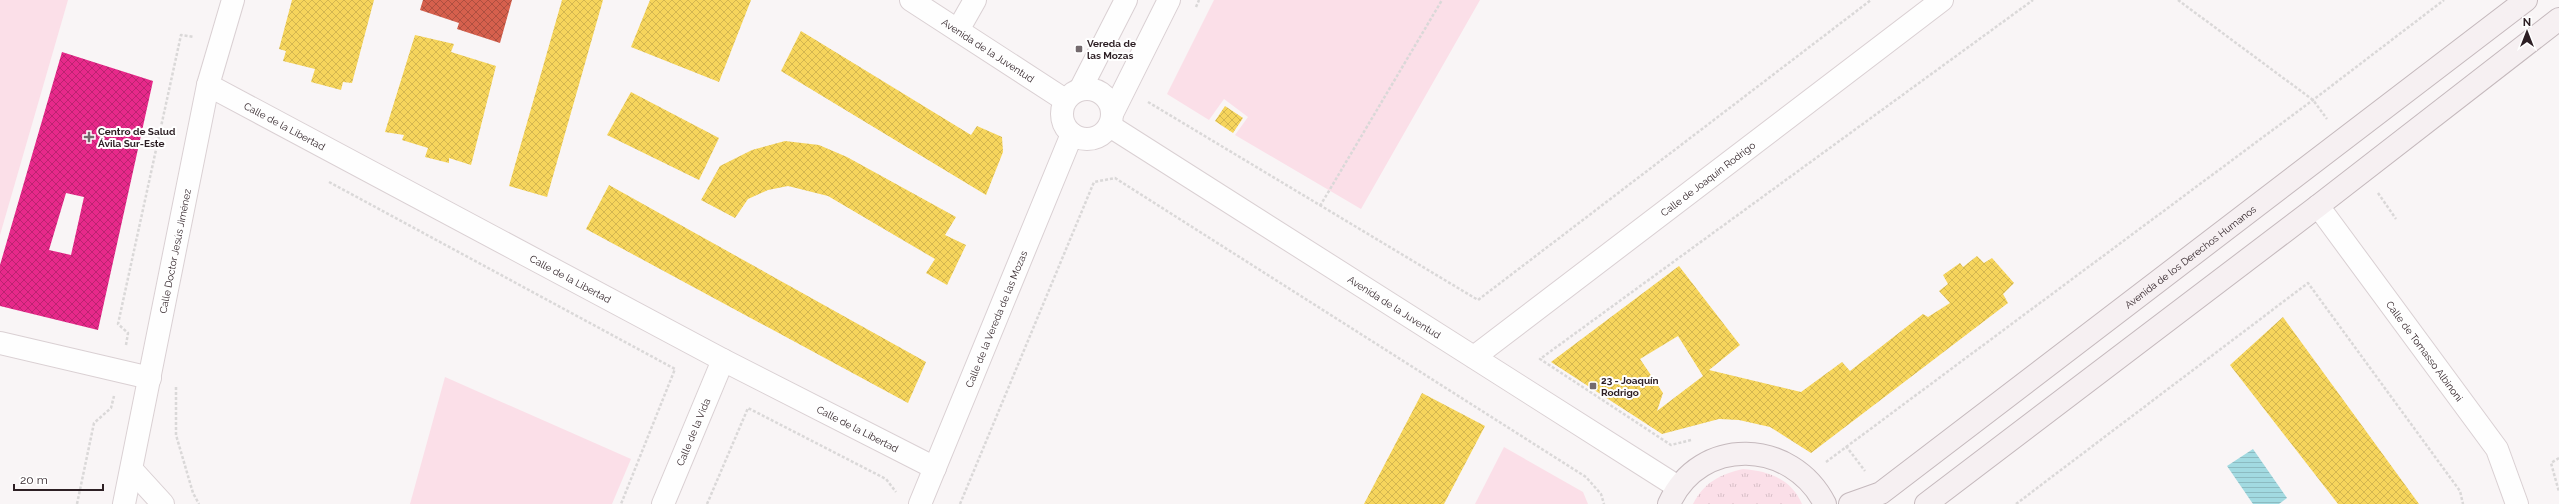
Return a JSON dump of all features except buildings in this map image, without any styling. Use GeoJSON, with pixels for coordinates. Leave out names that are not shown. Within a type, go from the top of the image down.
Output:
{"type":"FeatureCollection","features":[{"type":"Feature","properties":{"kind":"main road","name":"Avenida de los Derechos Humanos"},"geometry":{"type":"LineString","coordinates":[[1850,504],[1881,493],[2343,142],[2526,0]]}},
{"type":"Feature","properties":{"kind":"main road"},"geometry":{"type":"LineString","coordinates":[[1926,504],[2318,206],[2559,18]]}},
{"type":"Feature","properties":{"kind":"main road"},"geometry":{"type":"LineString","coordinates":[[1673,496],[1694,471],[1715,459],[1737,454],[1761,454],[1783,461],[1803,474],[1818,491],[1825,504]]}},
{"type":"Feature","properties":{"kind":"street","name":"Calle Doctor Jesús Jiménez"},"geometry":{"type":"LineString","coordinates":[[124,504],[208,85],[233,0]]}},
{"type":"Feature","properties":{"kind":"street","name":"Avenida de la Juventud"},"geometry":{"type":"LineString","coordinates":[[911,0],[958,30],[1073,94]]}},
{"type":"Feature","properties":{"kind":"street"},"geometry":{"type":"LineString","coordinates":[[958,30],[975,0]]}},
{"type":"Feature","properties":{"kind":"street"},"geometry":{"type":"LineString","coordinates":[[1126,0],[1073,94],[1061,112],[1064,124],[1072,134],[1085,140],[1099,137],[1112,119],[1169,0]]}},
{"type":"Feature","properties":{"kind":"street","name":"Calle de Joaquín Rodrigo"},"geometry":{"type":"LineString","coordinates":[[1474,357],[1942,0]]}},
{"type":"Feature","properties":{"kind":"street","name":"Calle de la Libertad"},"geometry":{"type":"LineString","coordinates":[[208,85],[723,360],[935,468]]}},
{"type":"Feature","properties":{"kind":"street"},"geometry":{"type":"LineString","coordinates":[[1073,94],[1092,88],[1103,93],[1110,101],[1112,119]]}},
{"type":"Feature","properties":{"kind":"street","name":"Avenida de la Juventud"},"geometry":{"type":"LineString","coordinates":[[1112,119],[1474,357],[1673,496]]}},
{"type":"Feature","properties":{"kind":"street","name":"Calle de la Vereda de las Mozas"},"geometry":{"type":"LineString","coordinates":[[920,504],[1072,134]]}},
{"type":"Feature","properties":{"kind":"street","name":"Calle de Tomasso Albinoni"},"geometry":{"type":"LineString","coordinates":[[2318,206],[2497,449],[2516,504]]}},
{"type":"Feature","properties":{"kind":"street"},"geometry":{"type":"LineString","coordinates":[[0,343],[150,378]]}},
{"type":"Feature","properties":{"kind":"street","name":"Calle de la Vida"},"geometry":{"type":"LineString","coordinates":[[663,504],[723,360]]}},
{"type":"Feature","properties":{"kind":"street"},"geometry":{"type":"LineString","coordinates":[[132,470],[163,504]]}},
{"type":"Feature","properties":{"kind":"path"},"geometry":{"type":"LineString","coordinates":[[1192,14],[1199,0]]}},
{"type":"Feature","properties":{"kind":"path"},"geometry":{"type":"LineString","coordinates":[[1320,206],[1442,0]]}},
{"type":"Feature","properties":{"kind":"path"},"geometry":{"type":"LineString","coordinates":[[1151,96],[1148,102],[1478,300],[1871,0]]}},
{"type":"Feature","properties":{"kind":"path"},"geometry":{"type":"LineString","coordinates":[[1696,439],[1671,445],[1540,359],[2033,0]]}},
{"type":"Feature","properties":{"kind":"path"},"geometry":{"type":"LineString","coordinates":[[2178,0],[2313,100],[2343,142]]}},
{"type":"Feature","properties":{"kind":"path"},"geometry":{"type":"LineString","coordinates":[[1820,466],[2313,100],[2444,0]]}},
{"type":"Feature","properties":{"kind":"path"},"geometry":{"type":"LineString","coordinates":[[77,504],[94,423],[112,408],[121,371],[128,333],[118,324],[181,35],[222,41]]}},
{"type":"Feature","properties":{"kind":"path"},"geometry":{"type":"LineString","coordinates":[[2363,171],[2396,218]]}},
{"type":"Feature","properties":{"kind":"path"},"geometry":{"type":"LineString","coordinates":[[960,504],[1094,182],[1115,178],[1586,477],[1601,494],[1604,504]]}},
{"type":"Feature","properties":{"kind":"path"},"geometry":{"type":"LineString","coordinates":[[326,180],[675,369],[621,504]]}},
{"type":"Feature","properties":{"kind":"path"},"geometry":{"type":"LineString","coordinates":[[2016,504],[2308,282],[2460,491],[2463,504]]}},
{"type":"Feature","properties":{"kind":"path"},"geometry":{"type":"LineString","coordinates":[[176,380],[176,435],[193,493],[199,504]]}},
{"type":"Feature","properties":{"kind":"path"},"geometry":{"type":"LineString","coordinates":[[707,504],[748,408],[886,479],[897,493],[896,499]]}},
{"type":"Feature","properties":{"kind":"path"},"geometry":{"type":"LineString","coordinates":[[2559,458],[2550,463],[2559,492]]}},
{"type":"Feature","properties":{"kind":"green space"},"geometry":{"type":"Polygon","coordinates":[[[0,0],[68,0],[0,235],[0,0]]]}},
{"type":"Feature","properties":{"kind":"green space"},"geometry":{"type":"Polygon","coordinates":[[[1214,0],[1480,0],[1361,209],[1235,135],[1248,117],[1224,99],[1209,120],[1167,94],[1214,0]]]}},
{"type":"Feature","properties":{"kind":"green space"},"geometry":{"type":"Polygon","coordinates":[[[445,377],[631,459],[612,504],[410,504],[445,377]]]}},
{"type":"Feature","properties":{"kind":"green space"},"geometry":{"type":"Polygon","coordinates":[[[1504,447],[1583,492],[1588,504],[1475,504],[1504,447]]]}},
{"type":"Feature","properties":{"kind":"green space"},"geometry":{"type":"Polygon","coordinates":[[[1743,469],[1770,474],[1785,482],[1792,488],[1802,504],[1693,504],[1702,490],[1714,480],[1727,473],[1743,469]]]}},
{"type":"Feature","properties":{"kind":"water"},"geometry":{"type":"Polygon","coordinates":[[[2253,449],[2287,498],[2279,504],[2253,504],[2227,466],[2253,449]]]}},
{"type":"Feature","properties":{"kind":"place","name":"Vereda de las Mozas"},"geometry":{"type":"Point","coordinates":[1079,49]}},
{"type":"Feature","properties":{"kind":"place","name":"Centro de Salud Ávila Sur-Este"},"geometry":{"type":"Point","coordinates":[89,137]}},
{"type":"Feature","properties":{"kind":"place","name":"23 - Joaquín Rodrigo"},"geometry":{"type":"Point","coordinates":[1593,386]}}]}
